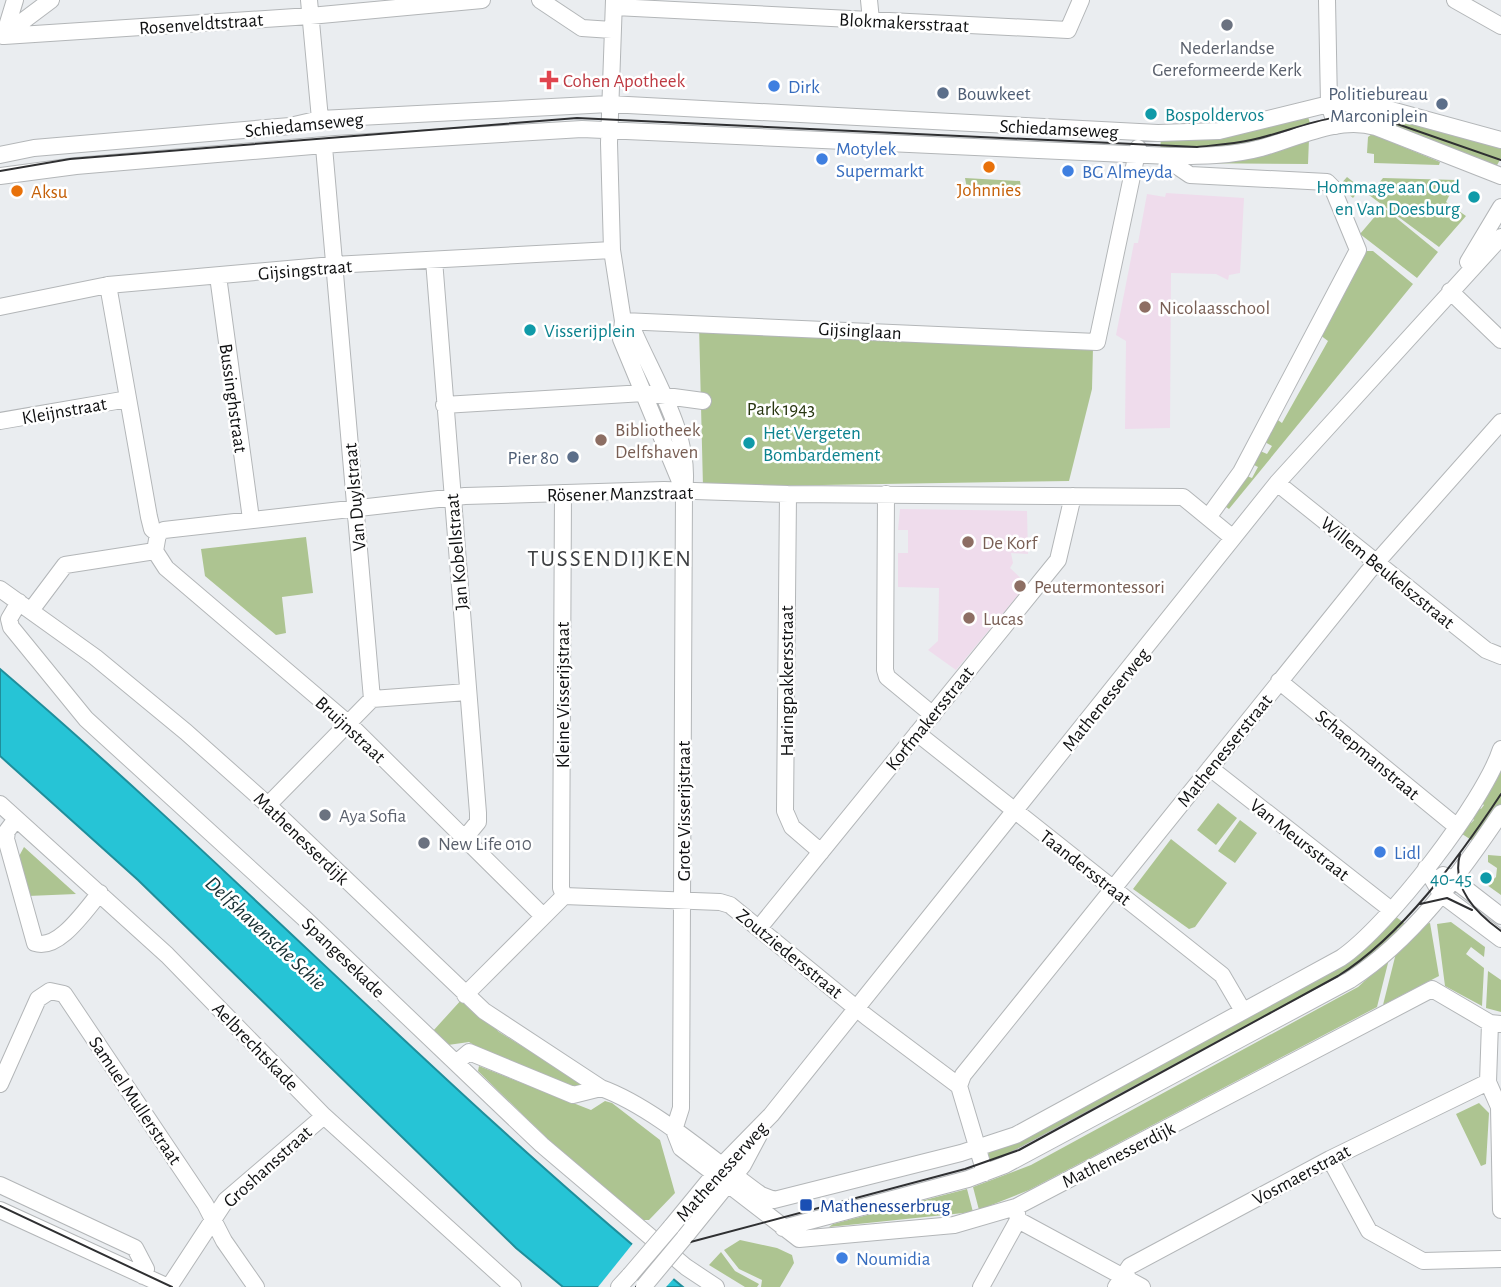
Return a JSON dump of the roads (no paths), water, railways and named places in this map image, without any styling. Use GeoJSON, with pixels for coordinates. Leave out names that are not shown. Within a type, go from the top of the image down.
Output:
{"type":"FeatureCollection","features":[{"type":"Feature","properties":{"kind":"street"},"geometry":{"type":"LineString","coordinates":[[2,37],[15,0]]}},
{"type":"Feature","properties":{"kind":"street"},"geometry":{"type":"LineString","coordinates":[[2,37],[51,0]]}},
{"type":"Feature","properties":{"kind":"street","name":"Rosenveldtstraat"},"geometry":{"type":"LineString","coordinates":[[2,37],[310,8],[482,0]]}},
{"type":"Feature","properties":{"kind":"street"},"geometry":{"type":"LineString","coordinates":[[540,0],[582,28],[612,30]]}},
{"type":"Feature","properties":{"kind":"street"},"geometry":{"type":"LineString","coordinates":[[869,0],[871,20]]}},
{"type":"Feature","properties":{"kind":"street","name":"Blokmakersstraat"},"geometry":{"type":"LineString","coordinates":[[615,3],[786,8],[871,20],[1068,30],[1081,0]]}},
{"type":"Feature","properties":{"kind":"street"},"geometry":{"type":"LineString","coordinates":[[1327,0],[1329,104],[1336,126]]}},
{"type":"Feature","properties":{"kind":"street"},"geometry":{"type":"LineString","coordinates":[[1455,0],[1483,23],[1501,26]]}},
{"type":"Feature","properties":{"kind":"street"},"geometry":{"type":"LineString","coordinates":[[609,129],[615,3]]}},
{"type":"Feature","properties":{"kind":"street"},"geometry":{"type":"LineString","coordinates":[[310,8],[320,119]]}},
{"type":"Feature","properties":{"kind":"street","name":"Schiedamseweg"},"geometry":{"type":"LineString","coordinates":[[0,155],[43,147],[290,126],[320,119],[610,104],[1139,133],[1219,131],[1329,104],[1367,104],[1501,140]]}},
{"type":"Feature","properties":{"kind":"street","name":"Schiedamseweg"},"geometry":{"type":"LineString","coordinates":[[0,176],[76,166],[324,146],[609,129],[1162,156],[1241,152],[1336,126],[1376,127],[1501,176]]}},
{"type":"Feature","properties":{"kind":"street","name":"Grote Visserijstraat"},"geometry":{"type":"LineString","coordinates":[[609,129],[612,250],[623,321],[621,339],[684,491]]}},
{"type":"Feature","properties":{"kind":"street"},"geometry":{"type":"LineString","coordinates":[[1137,155],[1139,133]]}},
{"type":"Feature","properties":{"kind":"street","name":"Van Duylstraat"},"geometry":{"type":"LineString","coordinates":[[324,146],[372,699]]}},
{"type":"Feature","properties":{"kind":"street","name":"Gijsinglaan"},"geometry":{"type":"LineString","coordinates":[[623,321],[1097,342],[1137,155]]}},
{"type":"Feature","properties":{"kind":"street"},"geometry":{"type":"LineString","coordinates":[[1162,156],[1189,175],[1324,181],[1332,187],[1358,253],[1241,472],[1209,516]]}},
{"type":"Feature","properties":{"kind":"street","name":"Mathenesserweg"},"geometry":{"type":"LineString","coordinates":[[1450,291],[1501,207]]}},
{"type":"Feature","properties":{"kind":"street","name":"Mathenesserweg"},"geometry":{"type":"LineString","coordinates":[[644,1287],[684,1238],[724,1176],[771,1115],[1233,538],[1278,484],[1501,237]]}},
{"type":"Feature","properties":{"kind":"street","name":"Gijsingstraat"},"geometry":{"type":"LineString","coordinates":[[0,307],[108,285],[333,265],[612,250]]}},
{"type":"Feature","properties":{"kind":"street","name":"Jan Kobellstraat"},"geometry":{"type":"LineString","coordinates":[[434,260],[478,822],[464,839]]}},
{"type":"Feature","properties":{"kind":"street","name":"Bussinghstraat"},"geometry":{"type":"LineString","coordinates":[[218,276],[251,519]]}},
{"type":"Feature","properties":{"kind":"street"},"geometry":{"type":"LineString","coordinates":[[25,606],[65,565],[155,551],[158,534],[152,529],[149,517],[108,285]]}},
{"type":"Feature","properties":{"kind":"street"},"geometry":{"type":"LineString","coordinates":[[1450,291],[1501,340]]}},
{"type":"Feature","properties":{"kind":"street","name":"Grote Visserijstraat"},"geometry":{"type":"LineString","coordinates":[[623,321],[633,330],[662,395],[683,452],[687,475],[684,491],[681,1108],[674,1130]]}},
{"type":"Feature","properties":{"kind":"street"},"geometry":{"type":"LineString","coordinates":[[444,405],[644,393],[703,401]]}},
{"type":"Feature","properties":{"kind":"street","name":"Kleijnstraat"},"geometry":{"type":"LineString","coordinates":[[0,421],[128,399]]}},
{"type":"Feature","properties":{"kind":"street","name":"Mathenesserstraat"},"geometry":{"type":"LineString","coordinates":[[959,1086],[963,1075],[1376,562],[1501,422]]}},
{"type":"Feature","properties":{"kind":"street","name":"Willem Beukelszstraat"},"geometry":{"type":"LineString","coordinates":[[1278,484],[1486,650],[1501,656]]}},
{"type":"Feature","properties":{"kind":"street","name":"Rösener Manzstraat"},"geometry":{"type":"LineString","coordinates":[[158,534],[164,530],[251,519],[451,498],[684,491],[1183,497],[1233,538]]}},
{"type":"Feature","properties":{"kind":"street","name":"Kleine Visserijstraat"},"geometry":{"type":"LineString","coordinates":[[563,493],[561,888],[564,896]]}},
{"type":"Feature","properties":{"kind":"street","name":"Haringpakkersstraat"},"geometry":{"type":"LineString","coordinates":[[788,494],[785,811],[792,827],[821,852]]}},
{"type":"Feature","properties":{"kind":"street"},"geometry":{"type":"LineString","coordinates":[[886,494],[885,670],[887,677],[933,715]]}},
{"type":"Feature","properties":{"kind":"street","name":"Korfmakersstraat"},"geometry":{"type":"LineString","coordinates":[[759,928],[1058,560],[1073,496]]}},
{"type":"Feature","properties":{"kind":"street","name":"Bruijnstraat"},"geometry":{"type":"LineString","coordinates":[[155,551],[166,568],[349,724],[542,915]]}},
{"type":"Feature","properties":{"kind":"street","name":"Mathenesserdijk"},"geometry":{"type":"LineString","coordinates":[[0,589],[148,700],[268,805],[484,1011],[601,1088],[614,1093],[674,1130],[783,1228],[799,1239],[954,1225],[1017,1213],[1432,989],[1495,1023]]}},
{"type":"Feature","properties":{"kind":"street","name":"Spangesekade"},"geometry":{"type":"LineString","coordinates":[[25,606],[9,619],[11,627],[86,719],[542,1145],[686,1267],[716,1287]]}},
{"type":"Feature","properties":{"kind":"street","name":"Schaepmanstraat"},"geometry":{"type":"LineString","coordinates":[[1279,681],[1455,827]]}},
{"type":"Feature","properties":{"kind":"street"},"geometry":{"type":"LineString","coordinates":[[268,805],[372,699],[467,692]]}},
{"type":"Feature","properties":{"kind":"street","name":"Taandersstraat"},"geometry":{"type":"LineString","coordinates":[[917,733],[1222,975],[1243,1011]]}},
{"type":"Feature","properties":{"kind":"street","name":"Mathenesserdijk"},"geometry":{"type":"LineString","coordinates":[[724,1176],[774,1200],[787,1199],[978,1148],[1026,1130],[1345,956],[1426,868],[1487,784],[1501,749]]}},
{"type":"Feature","properties":{"kind":"street","name":"Van Meursstraat"},"geometry":{"type":"LineString","coordinates":[[1210,768],[1390,909]]}},
{"type":"Feature","properties":{"kind":"street","name":"Aelbrechtskade"},"geometry":{"type":"LineString","coordinates":[[0,804],[167,955],[324,1116],[513,1287]]}},
{"type":"Feature","properties":{"kind":"street"},"geometry":{"type":"LineString","coordinates":[[783,1228],[985,1173],[1026,1156],[1350,980],[1384,956],[1441,894],[1501,813]]}},
{"type":"Feature","properties":{"kind":"street"},"geometry":{"type":"LineString","coordinates":[[16,819],[7,831],[6,839],[35,943],[44,944],[56,939],[100,893]]}},
{"type":"Feature","properties":{"kind":"street"},"geometry":{"type":"LineString","coordinates":[[1426,868],[1453,879],[1501,916]]}},
{"type":"Feature","properties":{"kind":"street"},"geometry":{"type":"LineString","coordinates":[[1426,868],[1441,894],[1501,939]]}},
{"type":"Feature","properties":{"kind":"street"},"geometry":{"type":"LineString","coordinates":[[466,995],[542,915],[564,896]]}},
{"type":"Feature","properties":{"kind":"street","name":"Zoutziedersstraat"},"geometry":{"type":"LineString","coordinates":[[564,896],[683,900],[730,905],[945,1079],[959,1086]]}},
{"type":"Feature","properties":{"kind":"street","name":"Samuel Mullerstraat"},"geometry":{"type":"LineString","coordinates":[[4,1062],[38,999],[50,990],[68,998],[256,1287]]}},
{"type":"Feature","properties":{"kind":"street"},"geometry":{"type":"LineString","coordinates":[[1495,1023],[1488,1082],[1499,1107],[1501,1210]]}},
{"type":"Feature","properties":{"kind":"street"},"geometry":{"type":"LineString","coordinates":[[456,1063],[469,1052],[573,1094],[601,1088]]}},
{"type":"Feature","properties":{"kind":"street"},"geometry":{"type":"LineString","coordinates":[[0,1084],[4,1062]]}},
{"type":"Feature","properties":{"kind":"street","name":"Vosmaerstraat"},"geometry":{"type":"LineString","coordinates":[[1119,1282],[1130,1266],[1331,1158],[1488,1082]]}},
{"type":"Feature","properties":{"kind":"street"},"geometry":{"type":"LineString","coordinates":[[959,1086],[985,1173]]}},
{"type":"Feature","properties":{"kind":"street","name":"Groshansstraat"},"geometry":{"type":"LineString","coordinates":[[169,1287],[226,1200],[324,1116]]}},
{"type":"Feature","properties":{"kind":"street"},"geometry":{"type":"LineString","coordinates":[[1331,1158],[1369,1231],[1423,1261],[1501,1259]]}},
{"type":"Feature","properties":{"kind":"street","name":"Mathenesserweg"},"geometry":{"type":"LineString","coordinates":[[619,1287],[671,1227],[724,1176]]}},
{"type":"Feature","properties":{"kind":"street"},"geometry":{"type":"LineString","coordinates":[[0,1185],[135,1248],[146,1269],[143,1276]]}},
{"type":"Feature","properties":{"kind":"street"},"geometry":{"type":"LineString","coordinates":[[0,1210],[169,1287]]}},
{"type":"Feature","properties":{"kind":"street"},"geometry":{"type":"LineString","coordinates":[[981,1287],[1017,1213],[1119,1282],[1142,1287]]}},
{"type":"Feature","properties":{"kind":"street","name":"Groshansstraat"},"geometry":{"type":"LineString","coordinates":[[183,1287],[213,1219]]}},
{"type":"Feature","properties":{"kind":"water","name":"Delfshavensche Schie"},"geometry":{"type":"Polygon","coordinates":[[[0,669],[172,823],[509,1137],[683,1287],[563,1287],[516,1248],[138,880],[0,756],[0,669]]]}},
{"type":"Feature","properties":{"kind":"tram line"},"geometry":{"type":"LineString","coordinates":[[0,171],[70,159],[577,118],[1197,147],[1251,140],[1331,118],[1364,116],[1380,118],[1501,160]]}},
{"type":"Feature","properties":{"kind":"tram line"},"geometry":{"type":"LineString","coordinates":[[636,1287],[664,1255],[683,1244],[965,1169],[1019,1150],[1338,976],[1362,959],[1407,917],[1448,868],[1501,794]]}},
{"type":"Feature","properties":{"kind":"tram line"},"geometry":{"type":"LineString","coordinates":[[1460,854],[1458,866],[1462,889],[1475,908],[1501,931]]}},
{"type":"Feature","properties":{"kind":"tram line"},"geometry":{"type":"LineString","coordinates":[[1420,904],[1447,898],[1472,910]]}},
{"type":"Feature","properties":{"kind":"tram line"},"geometry":{"type":"LineString","coordinates":[[0,1206],[172,1287]]}},
{"type":"Feature","properties":{"kind":"place","name":"Nederlandse Gereformeerde Kerk"},"geometry":{"type":"Point","coordinates":[1227,25]}},
{"type":"Feature","properties":{"kind":"place","name":"Cohen Apotheek"},"geometry":{"type":"Point","coordinates":[549,80]}},
{"type":"Feature","properties":{"kind":"place","name":"Dirk"},"geometry":{"type":"Point","coordinates":[774,86]}},
{"type":"Feature","properties":{"kind":"place","name":"Bouwkeet"},"geometry":{"type":"Point","coordinates":[943,93]}},
{"type":"Feature","properties":{"kind":"place","name":"Politiebureau Marconiplein"},"geometry":{"type":"Point","coordinates":[1442,104]}},
{"type":"Feature","properties":{"kind":"place","name":"Bospoldervos"},"geometry":{"type":"Point","coordinates":[1151,114]}},
{"type":"Feature","properties":{"kind":"place","name":"Motylek Supermarkt"},"geometry":{"type":"Point","coordinates":[822,159]}},
{"type":"Feature","properties":{"kind":"place","name":"Johnnies"},"geometry":{"type":"Point","coordinates":[989,167]}},
{"type":"Feature","properties":{"kind":"place","name":"BG Almeyda"},"geometry":{"type":"Point","coordinates":[1068,171]}},
{"type":"Feature","properties":{"kind":"place","name":"Aksu"},"geometry":{"type":"Point","coordinates":[17,191]}},
{"type":"Feature","properties":{"kind":"place","name":"Hommage aan Oud en Van Doesburg"},"geometry":{"type":"Point","coordinates":[1474,197]}},
{"type":"Feature","properties":{"kind":"place","name":"Nicolaasschool"},"geometry":{"type":"Point","coordinates":[1145,307]}},
{"type":"Feature","properties":{"kind":"place","name":"Visserijplein"},"geometry":{"type":"Point","coordinates":[530,330]}},
{"type":"Feature","properties":{"kind":"place","name":"Bibliotheek Delfshaven"},"geometry":{"type":"Point","coordinates":[601,440]}},
{"type":"Feature","properties":{"kind":"place","name":"Het Vergeten Bombardement"},"geometry":{"type":"Point","coordinates":[749,443]}},
{"type":"Feature","properties":{"kind":"place","name":"Pier 80"},"geometry":{"type":"Point","coordinates":[573,457]}},
{"type":"Feature","properties":{"kind":"place","name":"De Korf"},"geometry":{"type":"Point","coordinates":[968,542]}},
{"type":"Feature","properties":{"kind":"place","name":"Peutermontessori"},"geometry":{"type":"Point","coordinates":[1020,586]}},
{"type":"Feature","properties":{"kind":"place","name":"Lucas"},"geometry":{"type":"Point","coordinates":[969,618]}},
{"type":"Feature","properties":{"kind":"place","name":"Aya Sofia"},"geometry":{"type":"Point","coordinates":[325,815]}},
{"type":"Feature","properties":{"kind":"place","name":"New Life 010"},"geometry":{"type":"Point","coordinates":[424,843]}},
{"type":"Feature","properties":{"kind":"place","name":"Lidl"},"geometry":{"type":"Point","coordinates":[1380,852]}},
{"type":"Feature","properties":{"kind":"place","name":"40-45"},"geometry":{"type":"Point","coordinates":[1486,878]}},
{"type":"Feature","properties":{"kind":"place","name":"Mathenesserbrug"},"geometry":{"type":"Point","coordinates":[806,1205]}},
{"type":"Feature","properties":{"kind":"place","name":"Noumidia"},"geometry":{"type":"Point","coordinates":[842,1258]}},
{"type":"Feature","properties":{"kind":"district","name":"TUSSENDIJKEN"},"geometry":{"type":"Point","coordinates":[610,558]}},
{"type":"Feature","properties":{"kind":"park label","name":"Park 1943"},"geometry":{"type":"Point","coordinates":[781,408]}}]}
